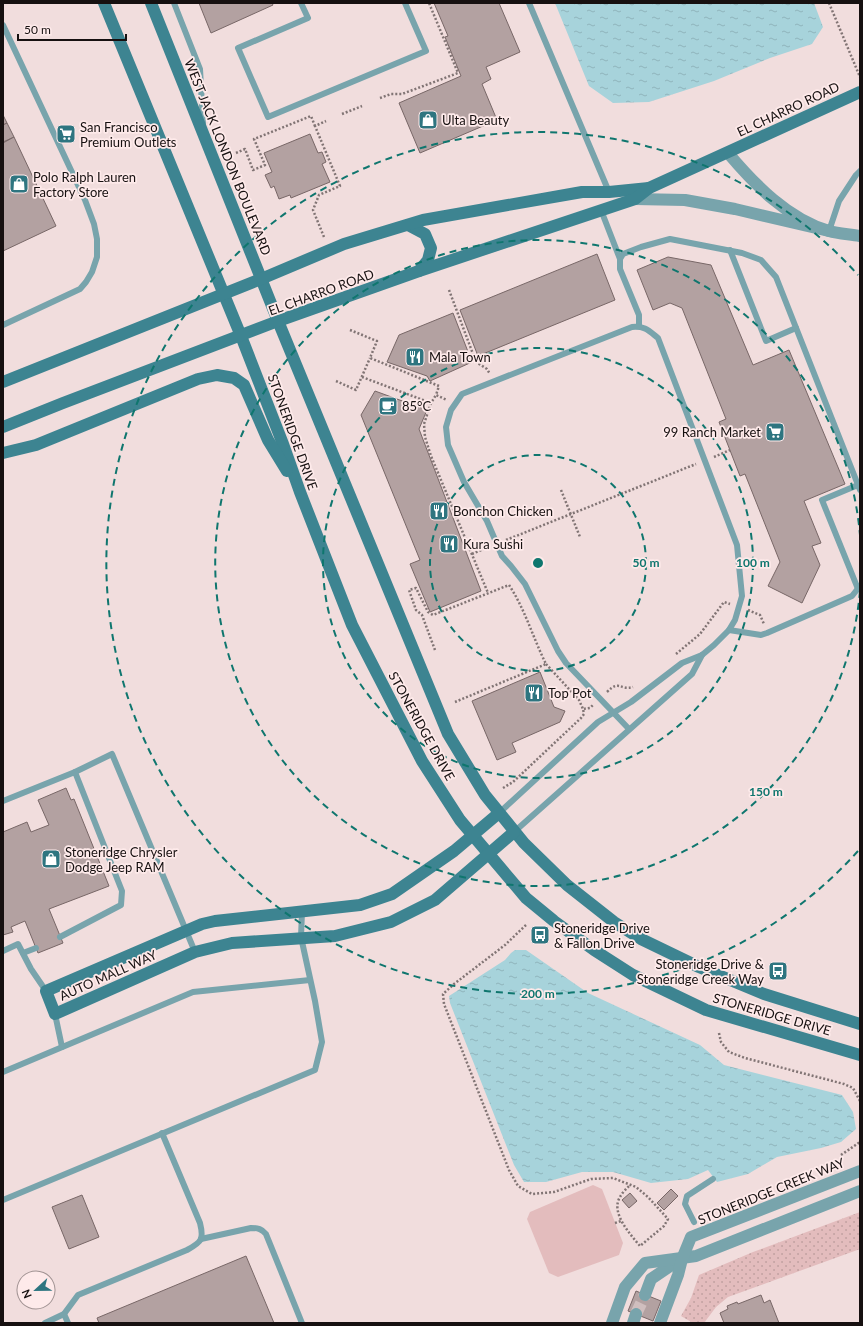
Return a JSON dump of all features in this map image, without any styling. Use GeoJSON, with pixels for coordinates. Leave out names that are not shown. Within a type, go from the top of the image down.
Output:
{"type":"FeatureCollection","features":[{"type":"Feature","properties":{"kind":"main road"},"geometry":{"type":"LineString","coordinates":[[104,3],[241,336]]}},
{"type":"Feature","properties":{"kind":"main road","name":"WEST JACK LONDON BOULEVARD"},"geometry":{"type":"LineString","coordinates":[[151,3],[278,321]]}},
{"type":"Feature","properties":{"kind":"main road","name":"EL CHARRO ROAD"},"geometry":{"type":"LineString","coordinates":[[3,427],[278,321],[419,271],[635,199],[649,188],[860,92]]}},
{"type":"Feature","properties":{"kind":"main road","name":"EL CHARRO ROAD"},"geometry":{"type":"LineString","coordinates":[[3,382],[261,279],[344,244],[423,220],[582,192],[609,192],[649,188]]}},
{"type":"Feature","properties":{"kind":"main road"},"geometry":{"type":"LineString","coordinates":[[408,225],[425,234],[430,248],[428,260],[419,271]]}},
{"type":"Feature","properties":{"kind":"main road","name":"STONERIDGE DRIVE"},"geometry":{"type":"LineString","coordinates":[[278,321],[448,734],[485,795],[514,832],[524,844],[567,885],[614,922],[641,939],[699,967],[764,994],[860,1024]]}},
{"type":"Feature","properties":{"kind":"main road","name":"STONERIDGE DRIVE"},"geometry":{"type":"LineString","coordinates":[[241,336],[352,625],[422,761],[460,820],[489,854],[530,901],[554,921],[633,976],[706,1010],[860,1054]]}},
{"type":"Feature","properties":{"kind":"main road"},"geometry":{"type":"LineString","coordinates":[[3,453],[36,445],[198,379],[217,375],[234,378],[244,385],[268,440],[300,492]]}},
{"type":"Feature","properties":{"kind":"main road","name":"AUTO MALL WAY"},"geometry":{"type":"LineString","coordinates":[[499,813],[438,864],[392,894],[360,904],[215,921],[202,924],[46,991],[55,1014],[195,952],[232,943],[301,937],[335,936],[391,922],[435,900],[514,832]]}},
{"type":"Feature","properties":{"kind":"street","name":"EL CHARRO ROAD"},"geometry":{"type":"LineString","coordinates":[[728,152],[749,177],[773,200],[803,220],[829,231],[860,236]]}},
{"type":"Feature","properties":{"kind":"street"},"geometry":{"type":"LineString","coordinates":[[635,199],[685,200],[736,209],[829,231]]}},
{"type":"Feature","properties":{"kind":"street","name":"STONERIDGE CREEK WAY"},"geometry":{"type":"LineString","coordinates":[[660,1323],[678,1275],[682,1259],[691,1238],[860,1171]]}},
{"type":"Feature","properties":{"kind":"street"},"geometry":{"type":"LineString","coordinates":[[612,1323],[625,1287],[645,1263],[696,1256],[860,1191]]}},
{"type":"Feature","properties":{"kind":"street"},"geometry":{"type":"LineString","coordinates":[[645,1295],[651,1279],[682,1259]]}},
{"type":"Feature","properties":{"kind":"lane"},"geometry":{"type":"LineString","coordinates":[[174,3],[200,70],[203,133]]}},
{"type":"Feature","properties":{"kind":"lane"},"geometry":{"type":"LineString","coordinates":[[302,3],[308,18],[238,48],[268,117],[426,51],[405,3]]}},
{"type":"Feature","properties":{"kind":"lane"},"geometry":{"type":"LineString","coordinates":[[529,3],[609,192]]}},
{"type":"Feature","properties":{"kind":"lane"},"geometry":{"type":"LineString","coordinates":[[3,25],[85,200],[94,224],[97,239],[97,257],[92,272],[80,289],[3,325]]}},
{"type":"Feature","properties":{"kind":"lane"},"geometry":{"type":"LineString","coordinates":[[829,231],[839,201],[860,171]]}},
{"type":"Feature","properties":{"kind":"lane"},"geometry":{"type":"LineString","coordinates":[[601,210],[620,259],[620,269],[639,315],[639,326]]}},
{"type":"Feature","properties":{"kind":"lane"},"geometry":{"type":"LineString","coordinates":[[620,259],[623,254],[670,239],[730,250],[761,260],[776,277],[859,488],[822,500],[859,588],[852,596],[761,635],[729,630]]}},
{"type":"Feature","properties":{"kind":"lane"},"geometry":{"type":"LineString","coordinates":[[730,250],[766,340],[796,328]]}},
{"type":"Feature","properties":{"kind":"lane"},"geometry":{"type":"LineString","coordinates":[[514,832],[692,674],[702,655],[729,630],[735,620],[742,596],[737,545],[658,338],[645,327],[639,326],[632,327],[462,394],[451,410],[446,427],[448,445],[464,482],[487,521],[502,556],[525,584],[558,652],[566,663],[629,729]]}},
{"type":"Feature","properties":{"kind":"lane"},"geometry":{"type":"LineString","coordinates":[[499,813],[598,722],[631,702],[682,663],[702,655]]}},
{"type":"Feature","properties":{"kind":"lane"},"geometry":{"type":"LineString","coordinates":[[3,801],[75,772],[112,754],[195,952]]}},
{"type":"Feature","properties":{"kind":"lane"},"geometry":{"type":"LineString","coordinates":[[60,937],[121,905],[122,891],[75,772]]}},
{"type":"Feature","properties":{"kind":"lane"},"geometry":{"type":"LineString","coordinates":[[3,1200],[315,1070],[322,1042],[301,937],[302,912]]}},
{"type":"Feature","properties":{"kind":"lane"},"geometry":{"type":"LineString","coordinates":[[3,951],[18,944],[31,969],[46,991]]}},
{"type":"Feature","properties":{"kind":"lane"},"geometry":{"type":"LineString","coordinates":[[23,953],[36,948]]}},
{"type":"Feature","properties":{"kind":"lane"},"geometry":{"type":"LineString","coordinates":[[3,1072],[193,992],[310,980]]}},
{"type":"Feature","properties":{"kind":"lane"},"geometry":{"type":"LineString","coordinates":[[55,1014],[62,1047]]}},
{"type":"Feature","properties":{"kind":"lane"},"geometry":{"type":"LineString","coordinates":[[45,1323],[64,1314],[78,1295],[188,1250],[196,1245],[201,1239],[202,1233],[200,1223],[162,1133]]}},
{"type":"Feature","properties":{"kind":"lane"},"geometry":{"type":"LineString","coordinates":[[694,1222],[685,1204],[687,1196],[713,1179]]}},
{"type":"Feature","properties":{"kind":"lane"},"geometry":{"type":"LineString","coordinates":[[201,1239],[251,1228],[263,1230],[266,1234],[302,1323]]}},
{"type":"Feature","properties":{"kind":"lane"},"geometry":{"type":"LineString","coordinates":[[64,1314],[68,1323]]}},
{"type":"Feature","properties":{"kind":"path"},"geometry":{"type":"LineString","coordinates":[[380,98],[391,94],[402,94],[458,73],[429,3]]}},
{"type":"Feature","properties":{"kind":"path"},"geometry":{"type":"LineString","coordinates":[[829,3],[860,77]]}},
{"type":"Feature","properties":{"kind":"path"},"geometry":{"type":"LineString","coordinates":[[342,114],[362,106]]}},
{"type":"Feature","properties":{"kind":"path"},"geometry":{"type":"LineString","coordinates":[[236,153],[245,149],[253,170],[265,165],[254,139],[310,116],[340,186],[319,194],[313,210],[324,237]]}},
{"type":"Feature","properties":{"kind":"path"},"geometry":{"type":"LineString","coordinates":[[315,126],[326,121]]}},
{"type":"Feature","properties":{"kind":"path"},"geometry":{"type":"LineString","coordinates":[[449,290],[476,362],[487,369],[494,382]]}},
{"type":"Feature","properties":{"kind":"path"},"geometry":{"type":"LineString","coordinates":[[336,381],[356,390],[377,341],[350,330]]}},
{"type":"Feature","properties":{"kind":"path"},"geometry":{"type":"LineString","coordinates":[[370,358],[439,386],[424,424],[425,437],[488,593]]}},
{"type":"Feature","properties":{"kind":"path"},"geometry":{"type":"LineString","coordinates":[[362,377],[431,403]]}},
{"type":"Feature","properties":{"kind":"path"},"geometry":{"type":"LineString","coordinates":[[436,395],[455,404]]}},
{"type":"Feature","properties":{"kind":"path"},"geometry":{"type":"LineString","coordinates":[[472,554],[730,450]]}},
{"type":"Feature","properties":{"kind":"path"},"geometry":{"type":"LineString","coordinates":[[561,490],[580,537]]}},
{"type":"Feature","properties":{"kind":"path"},"geometry":{"type":"LineString","coordinates":[[435,650],[422,615],[416,610],[408,590],[416,588],[428,612],[433,615],[509,585],[518,597],[539,651],[546,664],[580,700],[583,709]]}},
{"type":"Feature","properties":{"kind":"path"},"geometry":{"type":"LineString","coordinates":[[455,702],[546,664]]}},
{"type":"Feature","properties":{"kind":"path"},"geometry":{"type":"LineString","coordinates":[[526,925],[505,945],[443,994],[444,1004],[509,1170],[518,1186],[532,1194],[554,1192],[591,1179],[613,1178],[636,1187],[648,1197],[668,1219],[664,1226],[640,1246],[621,1221],[617,1203],[620,1196],[630,1185]]}},
{"type":"Feature","properties":{"kind":"path"},"geometry":{"type":"LineString","coordinates":[[719,1033],[722,1042],[729,1052],[745,1058],[844,1084],[852,1088],[860,1101]]}},
{"type":"Feature","properties":{"kind":"path"},"geometry":{"type":"LineString","coordinates":[[841,1155],[860,1142]]}},
{"type":"Feature","properties":{"kind":"path"},"geometry":{"type":"LineString","coordinates":[[615,1223],[621,1221]]}},
{"type":"Feature","properties":{"kind":"shaded area"},"geometry":{"type":"Polygon","coordinates":[[[593,1185],[602,1189],[623,1243],[619,1255],[558,1277],[549,1273],[527,1219],[530,1212],[593,1185]]]}},
{"type":"Feature","properties":{"kind":"shaded area"},"geometry":{"type":"Polygon","coordinates":[[[860,1212],[860,1249],[728,1297],[716,1307],[704,1323],[693,1323],[681,1316],[691,1298],[699,1275],[753,1252],[860,1212]]]}},
{"type":"Feature","properties":{"kind":"water"},"geometry":{"type":"Polygon","coordinates":[[[555,3],[814,3],[823,27],[812,44],[770,58],[714,81],[649,102],[613,103],[589,86],[555,3]]]}},
{"type":"Feature","properties":{"kind":"water"},"geometry":{"type":"Polygon","coordinates":[[[515,950],[526,950],[588,993],[700,1045],[724,1065],[842,1095],[853,1112],[856,1129],[841,1142],[821,1148],[777,1157],[748,1174],[717,1182],[708,1170],[688,1179],[651,1183],[613,1172],[582,1172],[546,1182],[524,1182],[514,1165],[450,1003],[449,996],[505,960],[515,950]]]}},
{"type":"Feature","properties":{"kind":"building"},"geometry":{"type":"Polygon","coordinates":[[[199,3],[272,3],[273,5],[211,33],[199,3]]]}},
{"type":"Feature","properties":{"kind":"building"},"geometry":{"type":"Polygon","coordinates":[[[434,3],[499,3],[520,52],[486,67],[491,79],[482,84],[497,120],[420,153],[399,103],[461,76],[445,37],[448,36],[434,3]]]}},
{"type":"Feature","properties":{"kind":"building"},"geometry":{"type":"Polygon","coordinates":[[[3,115],[7,123],[3,125],[3,115]]]}},
{"type":"Feature","properties":{"kind":"building"},"geometry":{"type":"Polygon","coordinates":[[[7,123],[14,137],[3,142],[3,125],[7,123]]]}},
{"type":"Feature","properties":{"kind":"building"},"geometry":{"type":"Polygon","coordinates":[[[310,134],[318,153],[322,152],[326,162],[322,164],[330,182],[291,198],[290,195],[279,199],[274,186],[271,188],[265,175],[272,172],[264,153],[310,134]]]}},
{"type":"Feature","properties":{"kind":"building","name":"Polo Ralph Lauren Factory Store"},"geometry":{"type":"Polygon","coordinates":[[[14,137],[56,226],[3,251],[3,143],[14,137]]]}},
{"type":"Feature","properties":{"kind":"building"},"geometry":{"type":"Polygon","coordinates":[[[597,254],[615,300],[478,356],[460,310],[597,254]]]}},
{"type":"Feature","properties":{"kind":"building"},"geometry":{"type":"Polygon","coordinates":[[[668,257],[711,265],[753,365],[789,350],[845,484],[804,501],[821,543],[812,546],[820,565],[802,603],[768,586],[780,562],[745,474],[740,476],[719,422],[726,419],[682,308],[670,303],[653,310],[637,270],[668,257]]]}},
{"type":"Feature","properties":{"kind":"building"},"geometry":{"type":"Polygon","coordinates":[[[453,313],[472,362],[430,381],[427,376],[387,362],[399,335],[453,313]]]}},
{"type":"Feature","properties":{"kind":"building"},"geometry":{"type":"Polygon","coordinates":[[[375,391],[427,410],[419,429],[481,591],[430,612],[410,564],[420,560],[361,415],[375,391]]]}},
{"type":"Feature","properties":{"kind":"building"},"geometry":{"type":"Polygon","coordinates":[[[540,672],[554,707],[565,711],[560,722],[512,743],[516,752],[497,760],[472,701],[540,672]]]}},
{"type":"Feature","properties":{"kind":"building","name":"Stoneridge Chrysler Dodge Jeep RAM"},"geometry":{"type":"Polygon","coordinates":[[[66,788],[71,800],[74,799],[109,886],[49,909],[63,943],[38,953],[25,921],[11,927],[13,932],[3,935],[3,832],[27,822],[31,832],[49,825],[38,800],[66,788]]]}},
{"type":"Feature","properties":{"kind":"building"},"geometry":{"type":"Polygon","coordinates":[[[671,1189],[678,1196],[664,1210],[657,1203],[671,1189]]]}},
{"type":"Feature","properties":{"kind":"building"},"geometry":{"type":"Polygon","coordinates":[[[630,1193],[637,1201],[629,1208],[622,1200],[630,1193]]]}},
{"type":"Feature","properties":{"kind":"building"},"geometry":{"type":"Polygon","coordinates":[[[82,1195],[99,1237],[69,1249],[52,1207],[82,1195]]]}},
{"type":"Feature","properties":{"kind":"building"},"geometry":{"type":"Polygon","coordinates":[[[246,1256],[274,1323],[99,1323],[97,1318],[246,1256]]]}},
{"type":"Feature","properties":{"kind":"building"},"geometry":{"type":"Polygon","coordinates":[[[636,1291],[661,1301],[653,1321],[628,1311],[636,1291]]]}},
{"type":"Feature","properties":{"kind":"building"},"geometry":{"type":"Polygon","coordinates":[[[761,1295],[764,1303],[770,1300],[779,1323],[724,1323],[720,1313],[728,1309],[727,1306],[737,1302],[738,1304],[761,1295]]]}},
{"type":"Feature","properties":{"kind":"tunnel"},"geometry":{"type":"LineString","coordinates":[[636,1314],[645,1295]]}},
{"type":"Feature","properties":{"kind":"place","name":"Ulta Beauty"},"geometry":{"type":"Point","coordinates":[428,120]}},
{"type":"Feature","properties":{"kind":"place","name":"San Francisco Premium Outlets"},"geometry":{"type":"Point","coordinates":[66,134]}},
{"type":"Feature","properties":{"kind":"place","name":"Polo Ralph Lauren Factory Store"},"geometry":{"type":"Point","coordinates":[19,184]}},
{"type":"Feature","properties":{"kind":"place","name":"Mala Town"},"geometry":{"type":"Point","coordinates":[415,357]}},
{"type":"Feature","properties":{"kind":"place","name":"85°C"},"geometry":{"type":"Point","coordinates":[388,406]}},
{"type":"Feature","properties":{"kind":"place","name":"99 Ranch Market"},"geometry":{"type":"Point","coordinates":[775,432]}},
{"type":"Feature","properties":{"kind":"place","name":"Bonchon Chicken"},"geometry":{"type":"Point","coordinates":[439,511]}},
{"type":"Feature","properties":{"kind":"place","name":"Kura Sushi"},"geometry":{"type":"Point","coordinates":[449,544]}},
{"type":"Feature","properties":{"kind":"place","name":"Top Pot"},"geometry":{"type":"Point","coordinates":[534,693]}},
{"type":"Feature","properties":{"kind":"place","name":"Stoneridge Chrysler Dodge Jeep RAM"},"geometry":{"type":"Point","coordinates":[51,859]}},
{"type":"Feature","properties":{"kind":"place","name":"Stoneridge Drive & Fallon Drive"},"geometry":{"type":"Point","coordinates":[540,935]}},
{"type":"Feature","properties":{"kind":"place","name":"Stoneridge Drive & Stoneridge Creek Way"},"geometry":{"type":"Point","coordinates":[778,971]}}]}
